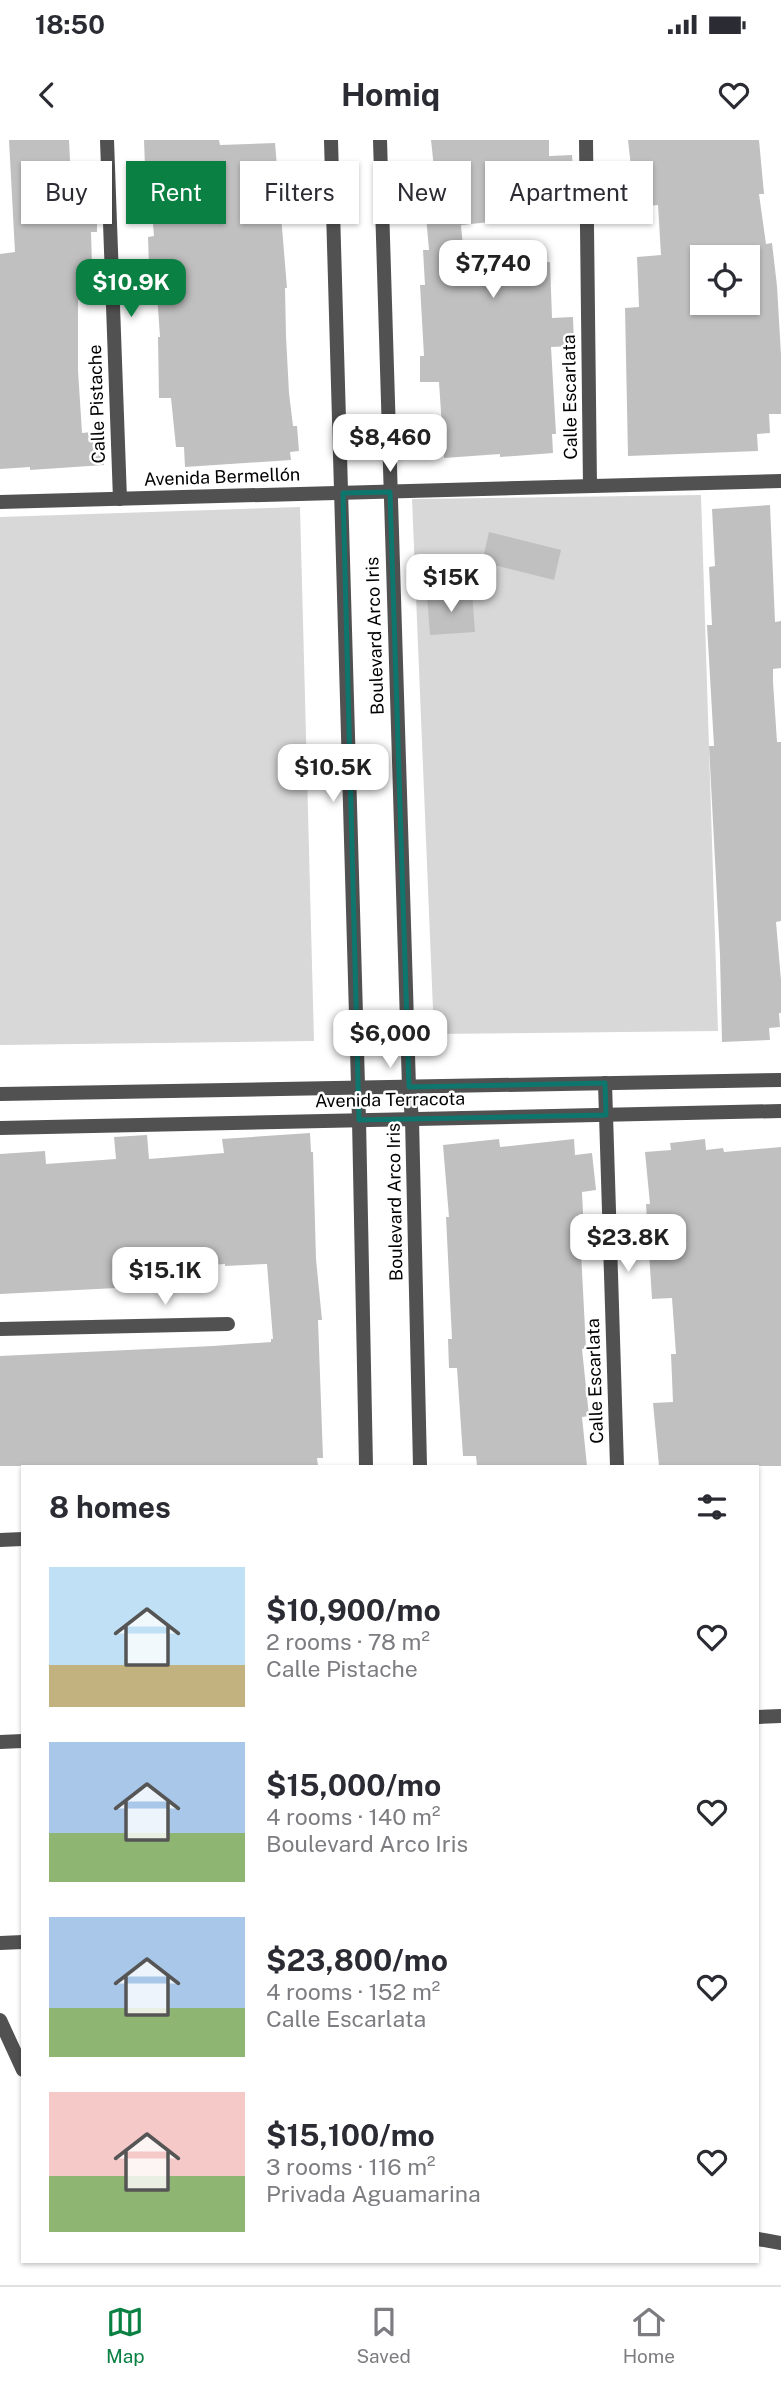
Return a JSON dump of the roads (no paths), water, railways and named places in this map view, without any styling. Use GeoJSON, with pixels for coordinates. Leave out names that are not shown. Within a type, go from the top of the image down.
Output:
{"type":"FeatureCollection","features":[{"type":"Feature","properties":{"kind":"street","name":"Calle Pistache"},"geometry":{"type":"LineString","coordinates":[[107,140],[120,499]]}},
{"type":"Feature","properties":{"kind":"street","name":"Boulevard Arco Iris"},"geometry":{"type":"LineString","coordinates":[[331,140],[343,493],[366,1465]]}},
{"type":"Feature","properties":{"kind":"street","name":"Boulevard Arco Iris"},"geometry":{"type":"LineString","coordinates":[[380,140],[421,1465]]}},
{"type":"Feature","properties":{"kind":"street","name":"Calle Escarlata"},"geometry":{"type":"LineString","coordinates":[[586,140],[590,486]]}},
{"type":"Feature","properties":{"kind":"street","name":"Avenida Bermellón"},"geometry":{"type":"LineString","coordinates":[[0,502],[781,481]]}},
{"type":"Feature","properties":{"kind":"street","name":"Avenida Terracota"},"geometry":{"type":"LineString","coordinates":[[0,1094],[781,1080]]}},
{"type":"Feature","properties":{"kind":"street","name":"Calle Escarlata"},"geometry":{"type":"LineString","coordinates":[[605,1083],[617,1465]]}},
{"type":"Feature","properties":{"kind":"street","name":"Avenida Terracota"},"geometry":{"type":"LineString","coordinates":[[0,1128],[781,1111]]}},
{"type":"Feature","properties":{"kind":"street"},"geometry":{"type":"LineString","coordinates":[[0,1329],[228,1324]]}},
{"type":"Feature","properties":{"kind":"street"},"geometry":{"type":"LineString","coordinates":[[0,1540],[21,1539]]}},
{"type":"Feature","properties":{"kind":"street"},"geometry":{"type":"LineString","coordinates":[[759,1717],[781,1716]]}},
{"type":"Feature","properties":{"kind":"street"},"geometry":{"type":"LineString","coordinates":[[0,1742],[21,1741]]}},
{"type":"Feature","properties":{"kind":"street"},"geometry":{"type":"LineString","coordinates":[[0,1943],[21,1942]]}},
{"type":"Feature","properties":{"kind":"street"},"geometry":{"type":"LineString","coordinates":[[0,2020],[21,2066]]}},
{"type":"Feature","properties":{"kind":"street"},"geometry":{"type":"LineString","coordinates":[[759,2239],[781,2243]]}}]}
